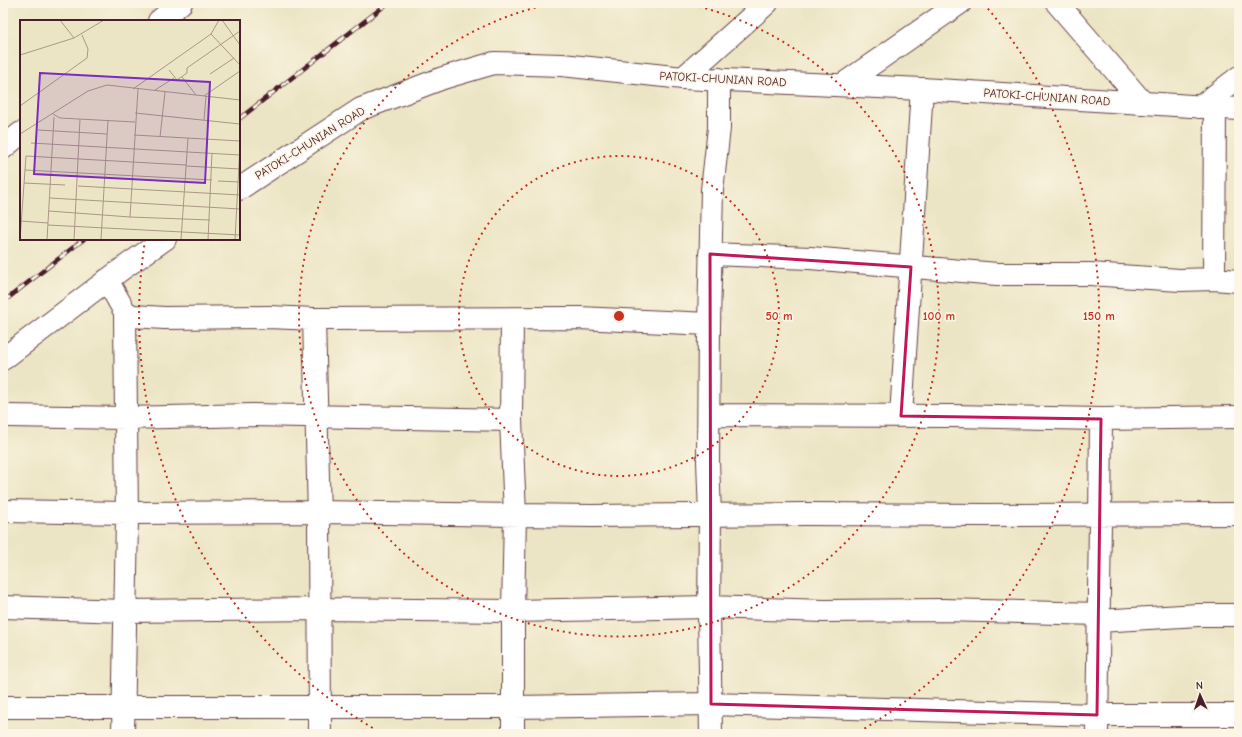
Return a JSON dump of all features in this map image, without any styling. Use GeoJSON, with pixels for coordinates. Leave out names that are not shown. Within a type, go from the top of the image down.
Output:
{"type":"FeatureCollection","features":[{"type":"Feature","properties":{"kind":"street"},"geometry":{"type":"LineString","coordinates":[[160,20],[181,3]]}},
{"type":"Feature","properties":{"kind":"street"},"geometry":{"type":"LineString","coordinates":[[684,78],[767,3]]}},
{"type":"Feature","properties":{"kind":"street"},"geometry":{"type":"LineString","coordinates":[[842,85],[960,3]]}},
{"type":"Feature","properties":{"kind":"street"},"geometry":{"type":"LineString","coordinates":[[1057,3],[1143,103]]}},
{"type":"Feature","properties":{"kind":"street","name":"PATOKI-CHUNIAN ROAD"},"geometry":{"type":"LineString","coordinates":[[240,188],[361,109],[443,78],[494,63],[562,65],[684,78],[922,89],[1239,109]]}},
{"type":"Feature","properties":{"kind":"street"},"geometry":{"type":"LineString","coordinates":[[1214,279],[1208,107],[1239,77]]}},
{"type":"Feature","properties":{"kind":"street"},"geometry":{"type":"LineString","coordinates":[[710,734],[710,515],[708,461],[709,324],[712,190],[718,128],[719,79]]}},
{"type":"Feature","properties":{"kind":"street"},"geometry":{"type":"LineString","coordinates":[[901,416],[922,89]]}},
{"type":"Feature","properties":{"kind":"street"},"geometry":{"type":"LineString","coordinates":[[3,148],[20,134]]}},
{"type":"Feature","properties":{"kind":"street"},"geometry":{"type":"LineString","coordinates":[[3,359],[107,280],[164,240]]}},
{"type":"Feature","properties":{"kind":"street"},"geometry":{"type":"LineString","coordinates":[[710,254],[810,258],[997,274],[1090,274],[1180,280],[1214,279],[1239,281]]}},
{"type":"Feature","properties":{"kind":"street"},"geometry":{"type":"LineString","coordinates":[[107,280],[124,312],[127,513],[123,734]]}},
{"type":"Feature","properties":{"kind":"street"},"geometry":{"type":"LineString","coordinates":[[124,312],[133,316],[164,318],[579,318],[709,324]]}},
{"type":"Feature","properties":{"kind":"street"},"geometry":{"type":"LineString","coordinates":[[314,319],[318,512],[320,734]]}},
{"type":"Feature","properties":{"kind":"street"},"geometry":{"type":"LineString","coordinates":[[512,319],[511,420],[515,515],[513,734]]}},
{"type":"Feature","properties":{"kind":"street"},"geometry":{"type":"LineString","coordinates":[[8,416],[126,418],[252,414],[511,420]]}},
{"type":"Feature","properties":{"kind":"street"},"geometry":{"type":"LineString","coordinates":[[709,415],[1101,419],[1239,417]]}},
{"type":"Feature","properties":{"kind":"street"},"geometry":{"type":"LineString","coordinates":[[1097,725],[1101,419]]}},
{"type":"Feature","properties":{"kind":"street"},"geometry":{"type":"LineString","coordinates":[[3,511],[127,513],[318,512],[591,516],[805,514],[1239,514]]}},
{"type":"Feature","properties":{"kind":"street"},"geometry":{"type":"LineString","coordinates":[[3,607],[125,611],[319,608],[513,612],[709,607],[824,611],[943,610],[1099,618],[1239,615]]}},
{"type":"Feature","properties":{"kind":"street"},"geometry":{"type":"LineString","coordinates":[[3,707],[513,707],[711,704],[1097,725],[1239,715]]}},
{"type":"Feature","properties":{"kind":"highlighted area"},"geometry":{"type":"Polygon","coordinates":[[[710,254],[911,267],[901,416],[1101,419],[1097,715],[711,704],[710,254]]]}},
{"type":"Feature","properties":{"kind":"railway"},"geometry":{"type":"LineString","coordinates":[[240,118],[388,3]]}},
{"type":"Feature","properties":{"kind":"railway"},"geometry":{"type":"LineString","coordinates":[[3,302],[83,240]]}}]}
